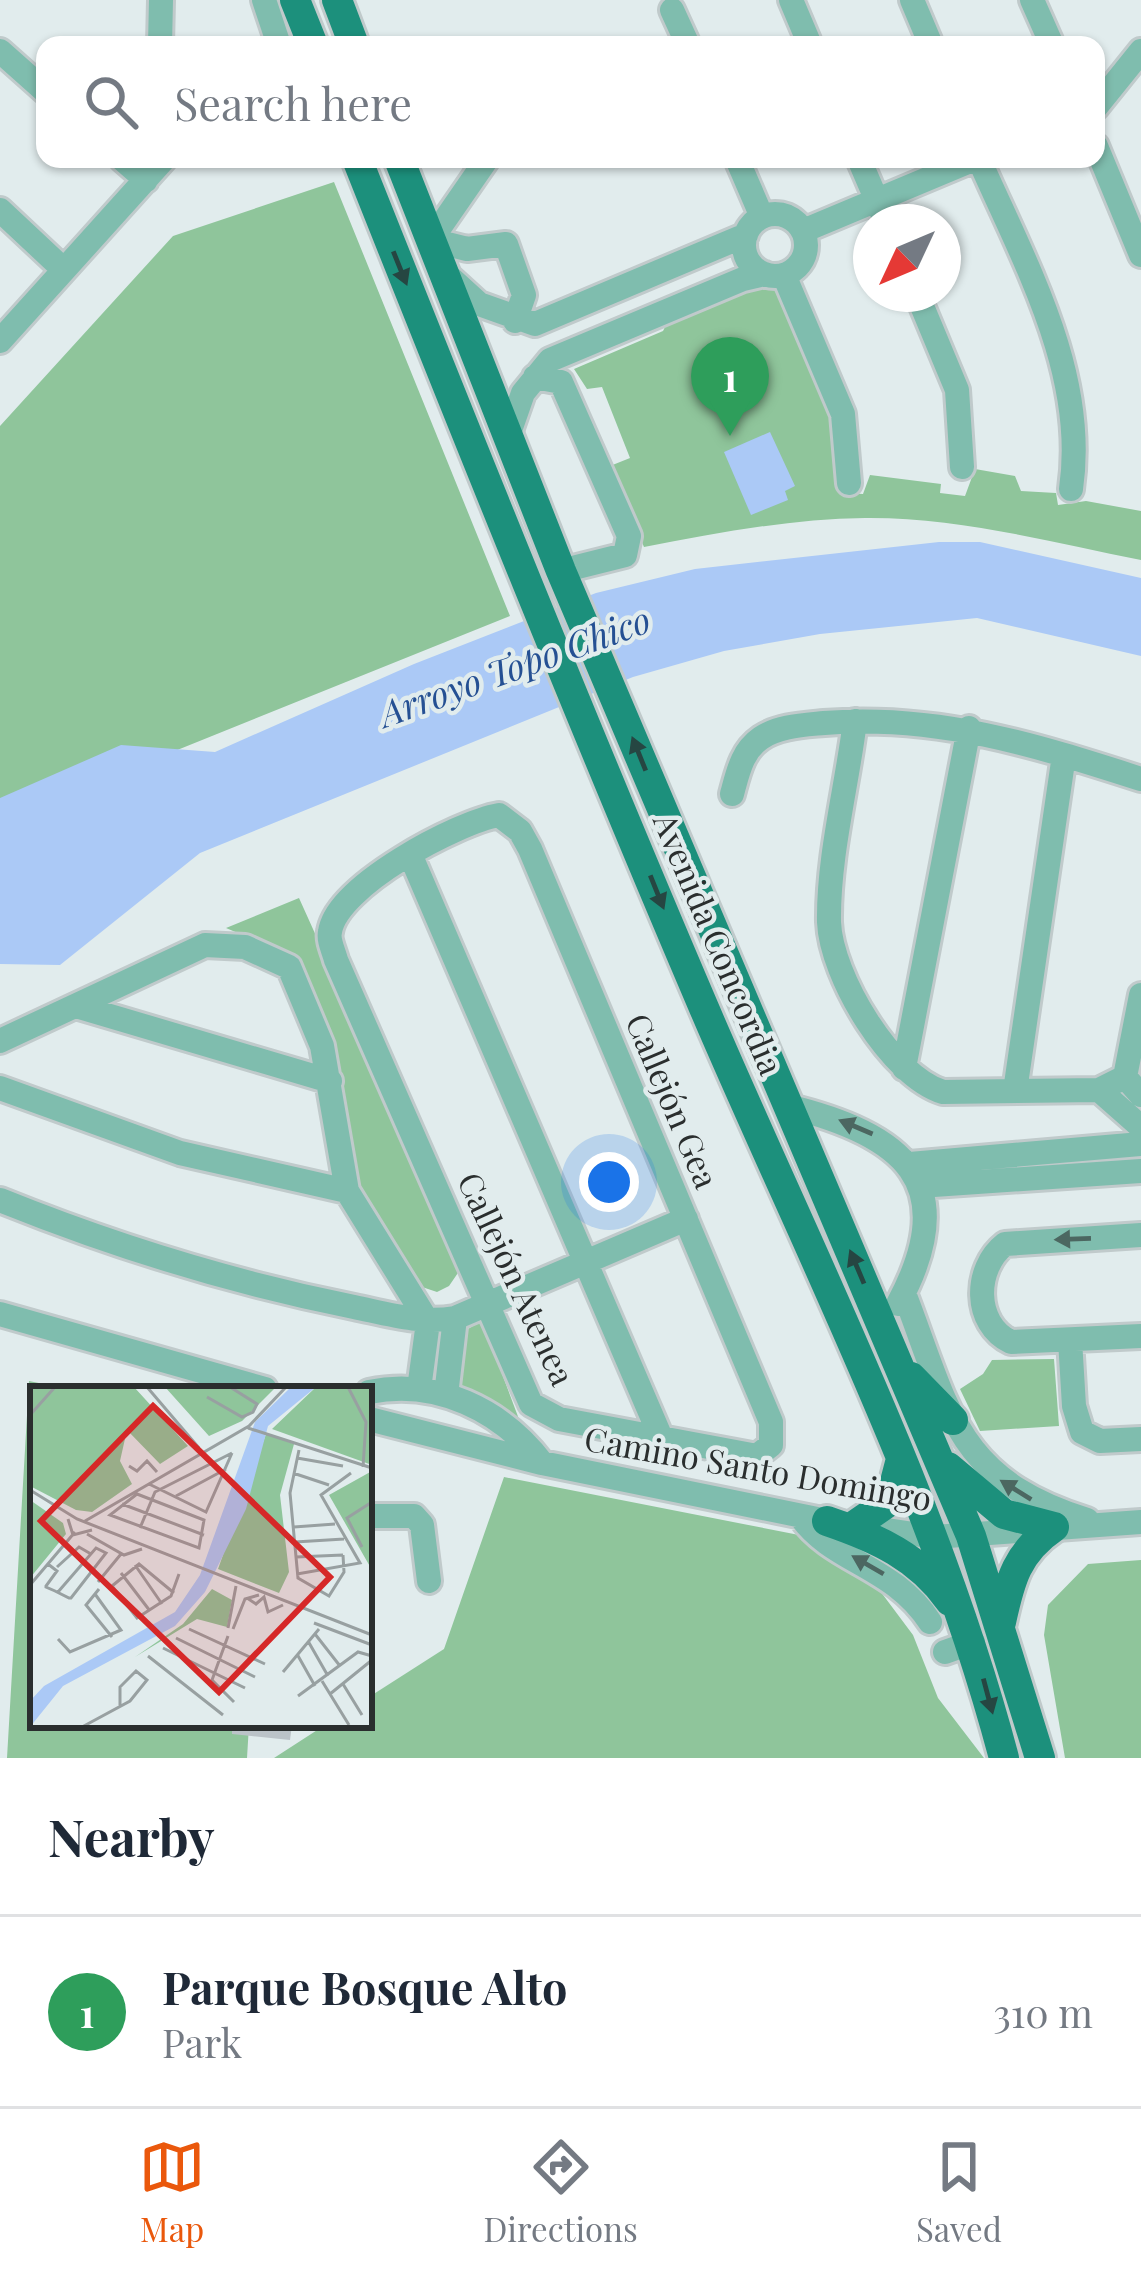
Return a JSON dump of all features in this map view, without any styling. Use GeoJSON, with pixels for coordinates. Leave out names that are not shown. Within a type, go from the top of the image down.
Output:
{"type":"FeatureCollection","features":[{"type":"Feature","properties":{"kind":"main road"},"geometry":{"type":"LineString","coordinates":[[295,0],[309,36]]}},
{"type":"Feature","properties":{"kind":"main road"},"geometry":{"type":"LineString","coordinates":[[337,0],[351,36]]}},
{"type":"Feature","properties":{"kind":"main road","name":"Avenida Concordia"},"geometry":{"type":"LineString","coordinates":[[361,168],[528,587],[901,1459],[952,1536]]}},
{"type":"Feature","properties":{"kind":"main road","name":"Avenida Concordia"},"geometry":{"type":"LineString","coordinates":[[402,168],[561,571],[935,1453],[972,1639],[1004,1758]]}},
{"type":"Feature","properties":{"kind":"main road"},"geometry":{"type":"LineString","coordinates":[[899,1364],[953,1420]]}},
{"type":"Feature","properties":{"kind":"main road"},"geometry":{"type":"LineString","coordinates":[[879,1408],[901,1429],[995,1642],[1011,1664]]}},
{"type":"Feature","properties":{"kind":"main road"},"geometry":{"type":"LineString","coordinates":[[935,1453],[990,1506],[1054,1527]]}},
{"type":"Feature","properties":{"kind":"main road"},"geometry":{"type":"LineString","coordinates":[[827,1521],[890,1501],[901,1459]]}},
{"type":"Feature","properties":{"kind":"main road"},"geometry":{"type":"LineString","coordinates":[[827,1521],[880,1540],[919,1565],[972,1639],[1017,1562],[1033,1541],[1054,1527]]}},
{"type":"Feature","properties":{"kind":"main road","name":"Avenida Concordia"},"geometry":{"type":"LineString","coordinates":[[972,1639],[1011,1664],[1040,1758]]}},
{"type":"Feature","properties":{"kind":"street"},"geometry":{"type":"LineString","coordinates":[[160,36],[161,0]]}},
{"type":"Feature","properties":{"kind":"street"},"geometry":{"type":"LineString","coordinates":[[264,0],[276,36]]}},
{"type":"Feature","properties":{"kind":"street"},"geometry":{"type":"LineString","coordinates":[[791,0],[806,36]]}},
{"type":"Feature","properties":{"kind":"street"},"geometry":{"type":"LineString","coordinates":[[912,0],[927,36]]}},
{"type":"Feature","properties":{"kind":"street"},"geometry":{"type":"LineString","coordinates":[[1032,0],[1048,36]]}},
{"type":"Feature","properties":{"kind":"street"},"geometry":{"type":"LineString","coordinates":[[673,10],[684,36]]}},
{"type":"Feature","properties":{"kind":"street"},"geometry":{"type":"LineString","coordinates":[[0,51],[36,83]]}},
{"type":"Feature","properties":{"kind":"street"},"geometry":{"type":"LineString","coordinates":[[1105,96],[1141,51]]}},
{"type":"Feature","properties":{"kind":"street"},"geometry":{"type":"LineString","coordinates":[[132,168],[146,180]]}},
{"type":"Feature","properties":{"kind":"street"},"geometry":{"type":"LineString","coordinates":[[0,341],[156,168]]}},
{"type":"Feature","properties":{"kind":"street"},"geometry":{"type":"LineString","coordinates":[[481,168],[430,240],[466,249],[506,244],[524,295],[525,322],[543,368],[561,382],[629,536],[625,554],[561,571]]}},
{"type":"Feature","properties":{"kind":"street"},"geometry":{"type":"LineString","coordinates":[[739,168],[754,226],[750,263],[775,275],[843,414],[849,482]]}},
{"type":"Feature","properties":{"kind":"street"},"geometry":{"type":"LineString","coordinates":[[863,168],[878,204]]}},
{"type":"Feature","properties":{"kind":"street"},"geometry":{"type":"LineString","coordinates":[[894,204],[960,168]]}},
{"type":"Feature","properties":{"kind":"street"},"geometry":{"type":"LineString","coordinates":[[981,168],[1047,313],[1068,385],[1077,449],[1071,489]]}},
{"type":"Feature","properties":{"kind":"street"},"geometry":{"type":"LineString","coordinates":[[1105,168],[1141,254]]}},
{"type":"Feature","properties":{"kind":"street"},"geometry":{"type":"LineString","coordinates":[[0,210],[64,270]]}},
{"type":"Feature","properties":{"kind":"street"},"geometry":{"type":"LineString","coordinates":[[443,271],[479,304],[525,322],[623,289],[754,226],[785,216],[803,231],[806,252],[775,275],[742,279],[543,368],[508,436]]}},
{"type":"Feature","properties":{"kind":"street"},"geometry":{"type":"LineString","coordinates":[[803,231],[853,218]]}},
{"type":"Feature","properties":{"kind":"street"},"geometry":{"type":"LineString","coordinates":[[623,289],[638,323]]}},
{"type":"Feature","properties":{"kind":"street"},"geometry":{"type":"LineString","coordinates":[[924,312],[957,391],[964,427],[962,466]]}},
{"type":"Feature","properties":{"kind":"street"},"geometry":{"type":"LineString","coordinates":[[855,721],[831,937],[879,1040],[904,1068],[943,1092],[1133,1086],[1141,995]]}},
{"type":"Feature","properties":{"kind":"street"},"geometry":{"type":"LineString","coordinates":[[732,794],[745,754],[760,739],[780,730],[855,721],[969,728],[1141,779]]}},
{"type":"Feature","properties":{"kind":"street"},"geometry":{"type":"LineString","coordinates":[[904,1068],[969,728]]}},
{"type":"Feature","properties":{"kind":"street"},"geometry":{"type":"LineString","coordinates":[[1015,1091],[1064,754]]}},
{"type":"Feature","properties":{"kind":"street","name":"Callejón Gea"},"geometry":{"type":"LineString","coordinates":[[410,854],[499,815],[520,831],[771,1422]]}},
{"type":"Feature","properties":{"kind":"street"},"geometry":{"type":"LineString","coordinates":[[410,854],[589,1261],[662,1440]]}},
{"type":"Feature","properties":{"kind":"street","name":"Callejón Atenea"},"geometry":{"type":"LineString","coordinates":[[410,854],[358,893],[329,932],[336,960],[538,1411],[758,1456],[771,1445],[771,1422]]}},
{"type":"Feature","properties":{"kind":"street"},"geometry":{"type":"LineString","coordinates":[[0,1041],[219,942],[263,952],[289,967],[309,1003],[330,1081],[347,1192],[428,1322],[419,1389]]}},
{"type":"Feature","properties":{"kind":"street"},"geometry":{"type":"LineString","coordinates":[[76,1006],[330,1081]]}},
{"type":"Feature","properties":{"kind":"street"},"geometry":{"type":"LineString","coordinates":[[0,1088],[180,1153],[347,1192]]}},
{"type":"Feature","properties":{"kind":"street"},"geometry":{"type":"LineString","coordinates":[[1099,1090],[1141,1126]]}},
{"type":"Feature","properties":{"kind":"street"},"geometry":{"type":"LineString","coordinates":[[787,1106],[863,1128],[896,1148],[914,1175],[922,1236],[904,1293],[884,1330]]}},
{"type":"Feature","properties":{"kind":"street"},"geometry":{"type":"LineString","coordinates":[[1033,1166],[1141,1144]]}},
{"type":"Feature","properties":{"kind":"street"},"geometry":{"type":"LineString","coordinates":[[914,1175],[1033,1166],[1141,1171]]}},
{"type":"Feature","properties":{"kind":"street"},"geometry":{"type":"LineString","coordinates":[[0,1200],[277,1290],[428,1322],[454,1318],[686,1219]]}},
{"type":"Feature","properties":{"kind":"street"},"geometry":{"type":"LineString","coordinates":[[1141,1234],[1019,1242],[994,1253],[986,1264],[983,1300],[996,1333],[1011,1342],[1141,1336]]}},
{"type":"Feature","properties":{"kind":"street"},"geometry":{"type":"LineString","coordinates":[[904,1293],[953,1420],[1003,1483],[1046,1507],[1104,1525]]}},
{"type":"Feature","properties":{"kind":"street"},"geometry":{"type":"LineString","coordinates":[[0,1314],[254,1386]]}},
{"type":"Feature","properties":{"kind":"street"},"geometry":{"type":"LineString","coordinates":[[446,1395],[454,1318]]}},
{"type":"Feature","properties":{"kind":"street"},"geometry":{"type":"LineString","coordinates":[[1070,1340],[1075,1415],[1082,1432],[1100,1441],[1141,1439]]}},
{"type":"Feature","properties":{"kind":"street"},"geometry":{"type":"LineString","coordinates":[[372,1392],[419,1389],[446,1395],[506,1425],[542,1463]]}},
{"type":"Feature","properties":{"kind":"street","name":"Camino Santo Domingo"},"geometry":{"type":"LineString","coordinates":[[372,1420],[542,1463],[827,1521],[952,1536],[1141,1522]]}},
{"type":"Feature","properties":{"kind":"street"},"geometry":{"type":"LineString","coordinates":[[372,1516],[414,1516],[422,1525],[429,1581]]}},
{"type":"Feature","properties":{"kind":"street"},"geometry":{"type":"LineString","coordinates":[[827,1521],[818,1538],[903,1588],[930,1622]]}},
{"type":"Feature","properties":{"kind":"green space"},"geometry":{"type":"Polygon","coordinates":[[[334,182],[510,616],[83,788],[0,872],[0,426],[173,236],[334,182]]]}},
{"type":"Feature","properties":{"kind":"green space"},"geometry":{"type":"Polygon","coordinates":[[[767,280],[777,284],[834,417],[846,493],[863,494],[870,475],[941,484],[940,493],[965,496],[975,469],[1015,476],[1021,491],[1056,493],[1058,505],[1086,501],[1141,511],[1141,560],[1004,532],[900,519],[781,524],[644,547],[610,466],[630,458],[602,387],[587,389],[574,369],[663,331],[670,317],[767,280]]]}},
{"type":"Feature","properties":{"kind":"green space"},"geometry":{"type":"Polygon","coordinates":[[[299,898],[464,1264],[449,1286],[437,1292],[422,1287],[405,1269],[363,1204],[335,1055],[296,958],[226,928],[299,898]]]}},
{"type":"Feature","properties":{"kind":"green space"},"geometry":{"type":"Polygon","coordinates":[[[482,1320],[523,1430],[461,1389],[468,1329],[482,1320]]]}},
{"type":"Feature","properties":{"kind":"green space"},"geometry":{"type":"Polygon","coordinates":[[[1054,1359],[1059,1426],[980,1431],[960,1389],[983,1374],[992,1360],[1054,1359]]]}},
{"type":"Feature","properties":{"kind":"green space"},"geometry":{"type":"Polygon","coordinates":[[[29,1381],[53,1386],[30,1386],[30,1728],[249,1728],[247,1758],[7,1758],[29,1381]]]}},
{"type":"Feature","properties":{"kind":"green space"},"geometry":{"type":"Polygon","coordinates":[[[504,1477],[845,1544],[913,1635],[938,1698],[984,1758],[274,1758],[320,1728],[372,1728],[372,1695],[444,1649],[504,1477]]]}},
{"type":"Feature","properties":{"kind":"green space"},"geometry":{"type":"Polygon","coordinates":[[[1141,1560],[1141,1758],[1065,1758],[1044,1635],[1048,1605],[1088,1564],[1141,1560]]]}},
{"type":"Feature","properties":{"kind":"water"},"geometry":{"type":"Polygon","coordinates":[[[770,432],[795,486],[785,491],[788,500],[751,515],[724,452],[770,432]]]}},
{"type":"Feature","properties":{"kind":"water","name":"Arroyo Topo Chico"},"geometry":{"type":"Polygon","coordinates":[[[939,542],[980,542],[1141,578],[1141,656],[977,618],[820,634],[724,651],[633,677],[200,853],[60,965],[0,964],[0,798],[121,745],[215,752],[414,664],[596,593],[695,569],[939,542]]]}},
{"type":"Feature","properties":{"kind":"building"},"geometry":{"type":"Polygon","coordinates":[[[232,1728],[292,1728],[290,1740],[232,1734],[232,1728]]]}},
{"type":"Feature","properties":{"kind":"place","name":"Parque Bosque Alto"},"geometry":{"type":"Point","coordinates":[730,436]}}]}
